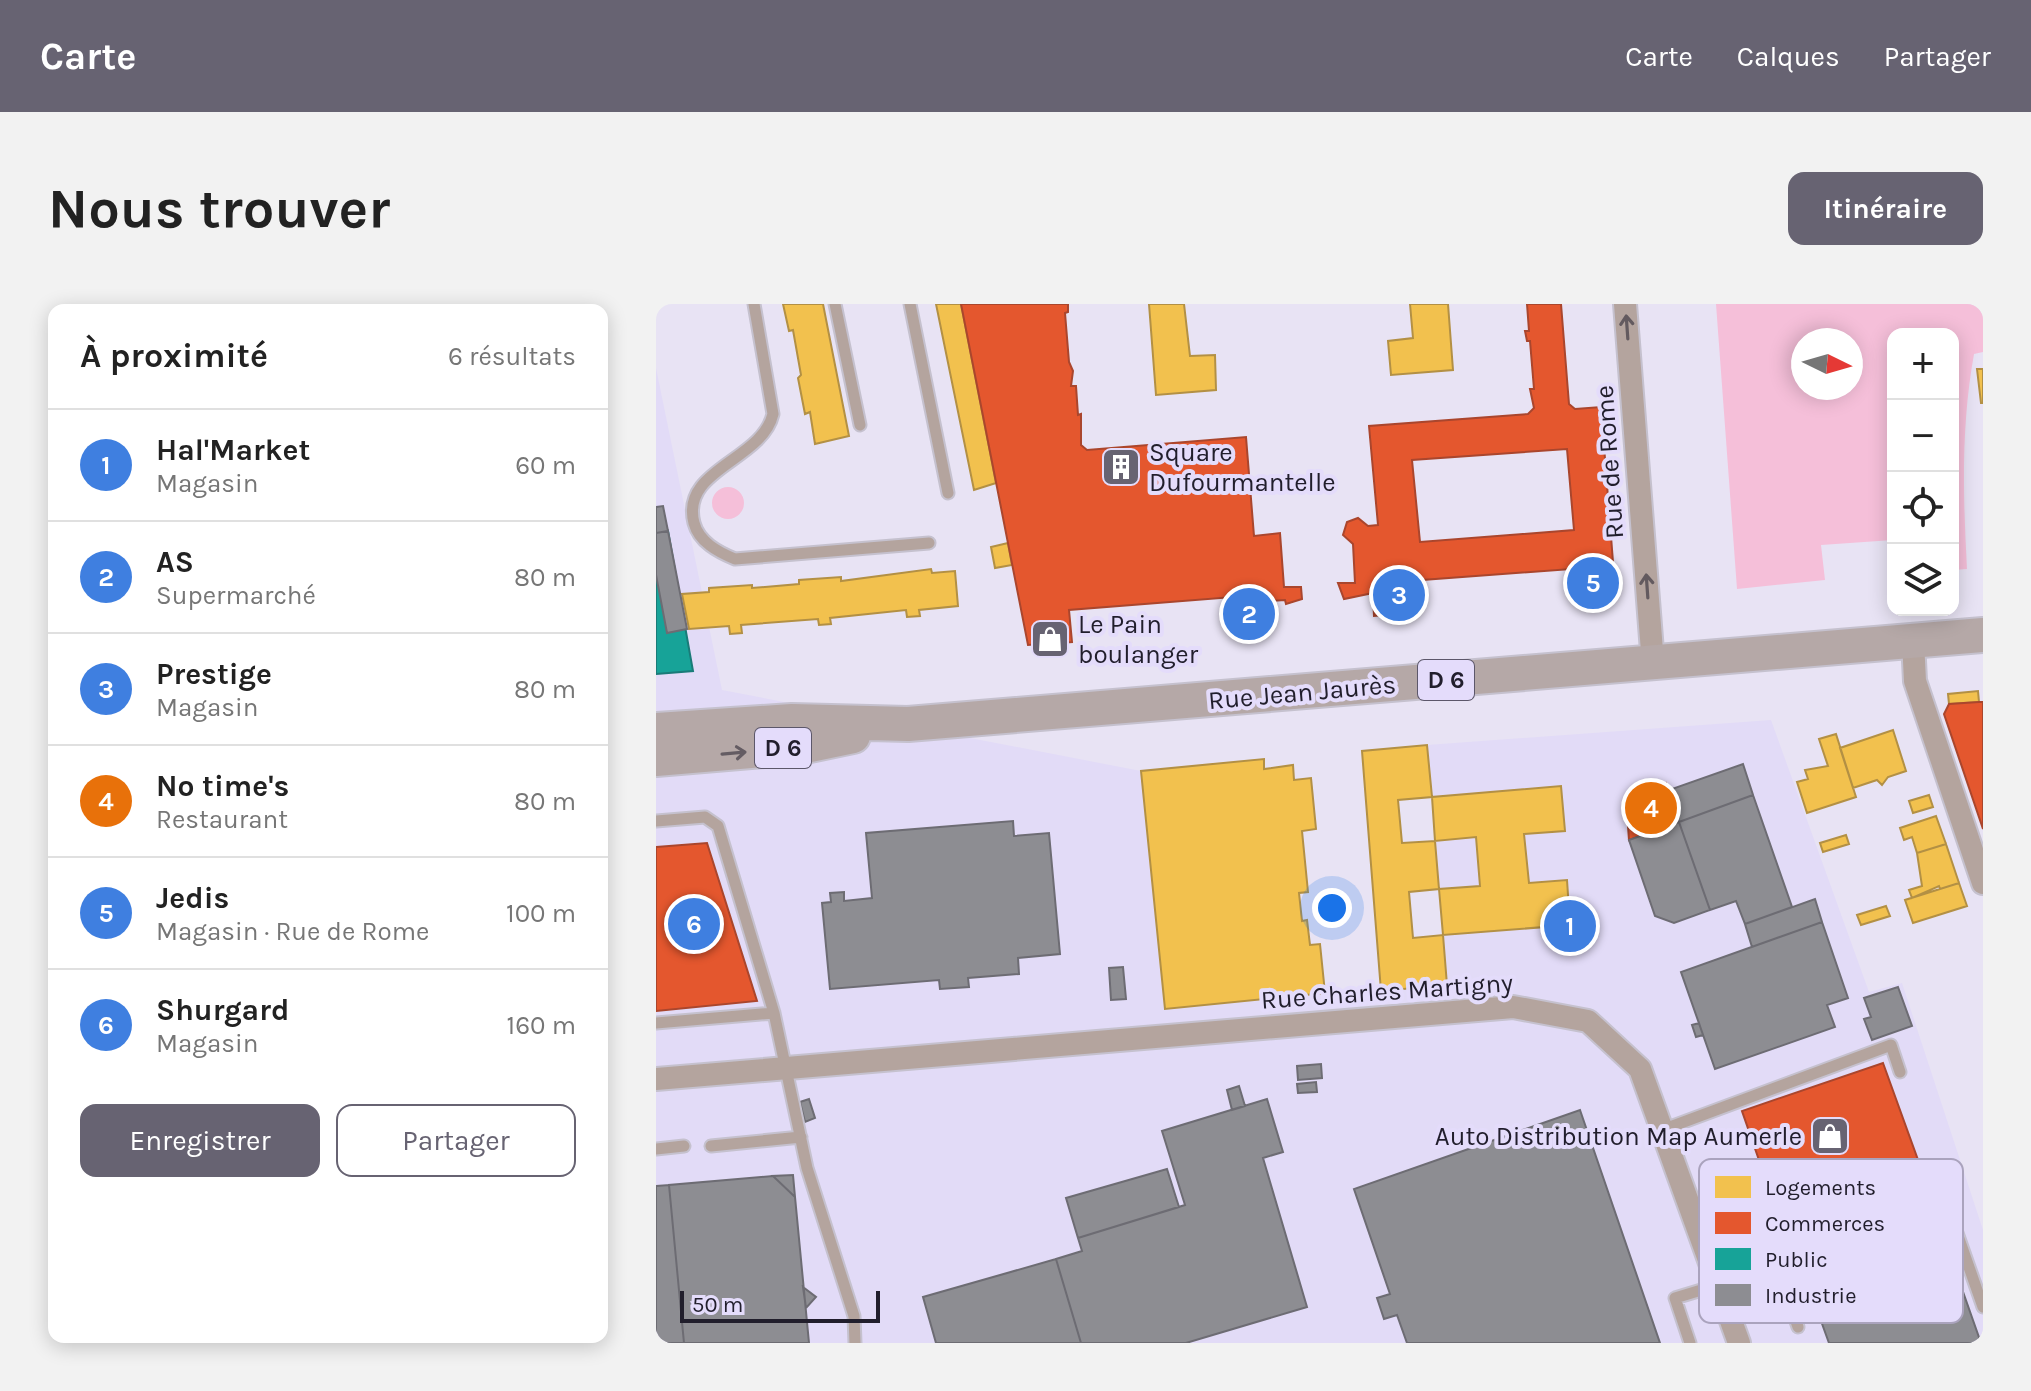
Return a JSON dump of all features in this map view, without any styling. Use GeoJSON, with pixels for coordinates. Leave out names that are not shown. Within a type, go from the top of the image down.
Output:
{"type":"FeatureCollection","features":[{"type":"Feature","properties":{"kind":"main road","name":"Rue Jean Jaurès"},"geometry":{"type":"LineString","coordinates":[[656,730],[792,721],[908,724],[1983,635]]}},
{"type":"Feature","properties":{"kind":"main road","name":"Rue Jean Jaurès"},"geometry":{"type":"LineString","coordinates":[[656,759],[800,747],[908,724]]}},
{"type":"Feature","properties":{"kind":"street","name":"Rue de Rome"},"geometry":{"type":"LineString","coordinates":[[1625,304],[1653,664]]}},
{"type":"Feature","properties":{"kind":"street"},"geometry":{"type":"LineString","coordinates":[[1913,641],[1915,681],[1983,883]]}},
{"type":"Feature","properties":{"kind":"street","name":"Rue Charles Martigny"},"geometry":{"type":"LineString","coordinates":[[656,1079],[1513,1007],[1588,1021],[1640,1069],[1699,1231]]}},
{"type":"Feature","properties":{"kind":"street","name":"Rue Charles Martigny"},"geometry":{"type":"LineString","coordinates":[[1732,1323],[1739,1343]]}},
{"type":"Feature","properties":{"kind":"lane"},"geometry":{"type":"LineString","coordinates":[[754,304],[773,414],[770,426],[752,449],[698,488],[690,509],[696,531],[715,551],[735,559],[929,543]]}},
{"type":"Feature","properties":{"kind":"lane"},"geometry":{"type":"LineString","coordinates":[[835,304],[860,425]]}},
{"type":"Feature","properties":{"kind":"lane"},"geometry":{"type":"LineString","coordinates":[[910,304],[948,493]]}},
{"type":"Feature","properties":{"kind":"lane"},"geometry":{"type":"LineString","coordinates":[[656,821],[705,817],[718,826],[774,1013],[801,1137],[854,1316],[855,1343]]}},
{"type":"Feature","properties":{"kind":"lane"},"geometry":{"type":"LineString","coordinates":[[656,1023],[774,1013]]}},
{"type":"Feature","properties":{"kind":"lane"},"geometry":{"type":"LineString","coordinates":[[1662,1130],[1891,1045],[1900,1072]]}},
{"type":"Feature","properties":{"kind":"lane"},"geometry":{"type":"LineString","coordinates":[[711,1146],[801,1137]]}},
{"type":"Feature","properties":{"kind":"lane"},"geometry":{"type":"LineString","coordinates":[[656,1149],[684,1146]]}},
{"type":"Feature","properties":{"kind":"lane"},"geometry":{"type":"LineString","coordinates":[[1963,1250],[1983,1307]]}},
{"type":"Feature","properties":{"kind":"lane"},"geometry":{"type":"LineString","coordinates":[[1690,1343],[1675,1298],[1699,1290]]}},
{"type":"Feature","properties":{"kind":"lane"},"geometry":{"type":"LineString","coordinates":[[1797,1323],[1798,1327]]}},
{"type":"Feature","properties":{"kind":"shaded area"},"geometry":{"type":"Polygon","coordinates":[[[1716,304],[1983,304],[1983,352],[1974,354],[1965,434],[1967,569],[1959,570],[1959,328],[1887,328],[1887,540],[1821,545],[1825,580],[1737,589],[1716,304]]]}},
{"type":"Feature","properties":{"kind":"shaded area"},"geometry":{"type":"Polygon","coordinates":[[[656,368],[722,690],[1141,771],[1166,1009],[1325,993],[1447,985],[1427,745],[1771,720],[1869,992],[1902,983],[1960,1159],[1699,1159],[1699,1323],[1963,1323],[1963,1169],[1983,1230],[1983,1343],[656,1343],[656,368]]]}},
{"type":"Feature","properties":{"kind":"shaded area"},"geometry":{"type":"Polygon","coordinates":[[[728,487],[739,492],[744,503],[739,514],[728,519],[717,514],[712,503],[717,492],[728,487]]]}},
{"type":"Feature","properties":{"kind":"building: Logements"},"geometry":{"type":"Polygon","coordinates":[[[783,304],[823,304],[849,436],[815,444],[810,412],[805,414],[798,378],[801,375],[793,330],[789,331],[783,304]]]}},
{"type":"Feature","properties":{"kind":"building: Logements"},"geometry":{"type":"Polygon","coordinates":[[[936,304],[961,304],[996,483],[974,490],[936,304]]]}},
{"type":"Feature","properties":{"kind":"building: Logements"},"geometry":{"type":"Polygon","coordinates":[[[1149,304],[1184,304],[1190,356],[1215,355],[1216,390],[1156,395],[1149,304]]]}},
{"type":"Feature","properties":{"kind":"building: Logements"},"geometry":{"type":"Polygon","coordinates":[[[1410,304],[1448,304],[1453,370],[1391,375],[1388,341],[1413,338],[1410,304]]]}},
{"type":"Feature","properties":{"kind":"building: Logements"},"geometry":{"type":"Polygon","coordinates":[[[1977,369],[1983,369],[1983,403],[1981,403],[1977,369]]]}},
{"type":"Feature","properties":{"kind":"building: Logements"},"geometry":{"type":"Polygon","coordinates":[[[1008,543],[1012,565],[995,568],[991,547],[1008,543]]]}},
{"type":"Feature","properties":{"kind":"building: Logements"},"geometry":{"type":"Polygon","coordinates":[[[931,569],[932,573],[955,571],[958,606],[919,610],[920,616],[907,617],[906,610],[830,618],[831,624],[819,625],[818,619],[741,625],[742,633],[730,634],[729,626],[689,629],[682,594],[709,592],[709,588],[752,585],[752,588],[841,577],[841,581],[931,569]]]}},
{"type":"Feature","properties":{"kind":"building: Logements"},"geometry":{"type":"Polygon","coordinates":[[[1978,691],[1979,702],[1949,704],[1948,694],[1978,691]]]}},
{"type":"Feature","properties":{"kind":"building: Logements"},"geometry":{"type":"Polygon","coordinates":[[[1893,730],[1906,771],[1888,777],[1882,785],[1877,780],[1853,788],[1840,748],[1893,730]]]}},
{"type":"Feature","properties":{"kind":"building: Logements"},"geometry":{"type":"Polygon","coordinates":[[[1836,734],[1856,797],[1807,813],[1797,782],[1808,779],[1805,770],[1828,766],[1819,739],[1836,734]]]}},
{"type":"Feature","properties":{"kind":"building: Logements"},"geometry":{"type":"Polygon","coordinates":[[[1427,745],[1432,797],[1398,800],[1402,843],[1435,841],[1439,889],[1409,892],[1413,938],[1443,935],[1447,985],[1381,991],[1362,751],[1427,745]]]}},
{"type":"Feature","properties":{"kind":"building: Logements"},"geometry":{"type":"Polygon","coordinates":[[[1264,759],[1264,769],[1293,765],[1294,780],[1311,778],[1316,829],[1302,831],[1308,892],[1299,893],[1302,921],[1307,920],[1310,945],[1320,944],[1325,993],[1165,1009],[1141,771],[1264,759]]]}},
{"type":"Feature","properties":{"kind":"building: Logements"},"geometry":{"type":"Polygon","coordinates":[[[1561,786],[1565,831],[1524,834],[1529,883],[1567,880],[1570,925],[1443,935],[1439,889],[1480,886],[1476,837],[1435,841],[1432,797],[1561,786]]]}},
{"type":"Feature","properties":{"kind":"building: Logements"},"geometry":{"type":"Polygon","coordinates":[[[1929,795],[1933,807],[1913,813],[1909,801],[1929,795]]]}},
{"type":"Feature","properties":{"kind":"building: Logements"},"geometry":{"type":"Polygon","coordinates":[[[1936,816],[1946,844],[1917,853],[1912,837],[1904,840],[1900,828],[1936,816]]]}},
{"type":"Feature","properties":{"kind":"building: Logements"},"geometry":{"type":"Polygon","coordinates":[[[1846,835],[1849,844],[1823,852],[1820,843],[1846,835]]]}},
{"type":"Feature","properties":{"kind":"building: Logements"},"geometry":{"type":"Polygon","coordinates":[[[1946,844],[1959,883],[1940,889],[1939,886],[1912,898],[1909,890],[1922,886],[1917,853],[1946,844]]]}},
{"type":"Feature","properties":{"kind":"building: Logements"},"geometry":{"type":"Polygon","coordinates":[[[1959,883],[1967,906],[1913,923],[1905,900],[1959,883]]]}},
{"type":"Feature","properties":{"kind":"building: Logements"},"geometry":{"type":"Polygon","coordinates":[[[1886,906],[1890,916],[1861,925],[1857,915],[1886,906]]]}},
{"type":"Feature","properties":{"kind":"building: Commerces","name":"Square Dufourmantelle"},"geometry":{"type":"Polygon","coordinates":[[[961,304],[1068,304],[1068,312],[1065,313],[1069,362],[1073,371],[1071,386],[1076,386],[1078,415],[1081,414],[1081,445],[1087,450],[1246,437],[1254,536],[1280,533],[1284,587],[1301,587],[1302,599],[1286,604],[1285,600],[1270,601],[1272,625],[1238,631],[1233,597],[1069,610],[1072,642],[1028,645],[961,304]]]}},
{"type":"Feature","properties":{"kind":"building: Commerces","name":"Square Dufourmantelle"},"geometry":{"type":"Polygon","coordinates":[[[1527,304],[1561,304],[1569,404],[1575,409],[1601,407],[1615,588],[1606,597],[1574,601],[1571,569],[1409,581],[1411,613],[1374,616],[1373,593],[1344,599],[1338,583],[1355,583],[1353,544],[1343,535],[1347,522],[1358,518],[1368,526],[1378,525],[1369,426],[1528,414],[1534,408],[1530,389],[1534,389],[1530,341],[1527,341],[1525,331],[1529,331],[1527,304]],[[1567,449],[1412,460],[1420,542],[1574,530],[1567,449]]]}},
{"type":"Feature","properties":{"kind":"building: Commerces"},"geometry":{"type":"Polygon","coordinates":[[[1983,702],[1983,829],[1944,714],[1949,704],[1983,702]]]}},
{"type":"Feature","properties":{"kind":"building: Commerces"},"geometry":{"type":"Polygon","coordinates":[[[1666,783],[1679,822],[1629,840],[1626,798],[1666,783]]]}},
{"type":"Feature","properties":{"kind":"building: Commerces"},"geometry":{"type":"Polygon","coordinates":[[[707,843],[757,1001],[656,1011],[656,847],[707,843]]]}},
{"type":"Feature","properties":{"kind":"building: Commerces","name":"Auto Distribution Map Aumerle"},"geometry":{"type":"Polygon","coordinates":[[[1883,1063],[1918,1159],[1759,1159],[1742,1111],[1883,1063]]]}},
{"type":"Feature","properties":{"kind":"building: Public"},"geometry":{"type":"Polygon","coordinates":[[[668,531],[693,671],[656,674],[656,533],[668,531]]]}},
{"type":"Feature","properties":{"kind":"building: Industrie"},"geometry":{"type":"Polygon","coordinates":[[[663,506],[668,531],[656,533],[656,507],[663,506]]]}},
{"type":"Feature","properties":{"kind":"building: Industrie"},"geometry":{"type":"Polygon","coordinates":[[[668,531],[687,629],[667,633],[656,575],[656,533],[668,531]]]}},
{"type":"Feature","properties":{"kind":"building: Industrie"},"geometry":{"type":"Polygon","coordinates":[[[1743,764],[1753,795],[1679,822],[1669,790],[1743,764]]]}},
{"type":"Feature","properties":{"kind":"building: Industrie"},"geometry":{"type":"Polygon","coordinates":[[[1753,795],[1792,907],[1745,924],[1736,901],[1710,910],[1679,822],[1753,795]]]}},
{"type":"Feature","properties":{"kind":"building: Industrie"},"geometry":{"type":"Polygon","coordinates":[[[1013,821],[1014,836],[1049,833],[1060,954],[1018,958],[1019,974],[968,978],[969,987],[940,989],[939,980],[830,989],[822,903],[831,902],[830,893],[844,892],[844,901],[872,898],[866,833],[1013,821]]]}},
{"type":"Feature","properties":{"kind":"building: Industrie"},"geometry":{"type":"Polygon","coordinates":[[[1679,822],[1710,910],[1674,923],[1655,916],[1629,840],[1679,822]]]}},
{"type":"Feature","properties":{"kind":"building: Industrie"},"geometry":{"type":"Polygon","coordinates":[[[1815,899],[1822,922],[1752,947],[1745,924],[1815,899]]]}},
{"type":"Feature","properties":{"kind":"building: Industrie"},"geometry":{"type":"Polygon","coordinates":[[[1822,922],[1848,998],[1827,1005],[1835,1027],[1715,1069],[1681,972],[1822,922]]]}},
{"type":"Feature","properties":{"kind":"building: Industrie"},"geometry":{"type":"Polygon","coordinates":[[[1123,967],[1126,999],[1111,1000],[1109,968],[1123,967]]]}},
{"type":"Feature","properties":{"kind":"building: Industrie"},"geometry":{"type":"Polygon","coordinates":[[[1898,987],[1912,1026],[1872,1040],[1864,1019],[1871,1017],[1864,998],[1898,987]]]}},
{"type":"Feature","properties":{"kind":"building: Industrie"},"geometry":{"type":"Polygon","coordinates":[[[1699,1023],[1703,1035],[1696,1037],[1692,1025],[1699,1023]]]}},
{"type":"Feature","properties":{"kind":"building: Industrie"},"geometry":{"type":"Polygon","coordinates":[[[1321,1064],[1322,1078],[1298,1080],[1297,1066],[1321,1064]]]}},
{"type":"Feature","properties":{"kind":"building: Industrie"},"geometry":{"type":"Polygon","coordinates":[[[1316,1082],[1317,1092],[1298,1093],[1297,1084],[1316,1082]]]}},
{"type":"Feature","properties":{"kind":"building: Industrie"},"geometry":{"type":"Polygon","coordinates":[[[1239,1086],[1245,1106],[1232,1110],[1227,1090],[1239,1086]]]}},
{"type":"Feature","properties":{"kind":"building: Industrie"},"geometry":{"type":"Polygon","coordinates":[[[809,1099],[815,1118],[805,1122],[800,1102],[809,1099]]]}},
{"type":"Feature","properties":{"kind":"building: Industrie"},"geometry":{"type":"Polygon","coordinates":[[[1267,1099],[1283,1152],[1263,1158],[1307,1307],[1186,1343],[1081,1343],[1056,1259],[1082,1251],[1078,1238],[1185,1205],[1162,1131],[1267,1099]]]}},
{"type":"Feature","properties":{"kind":"building: Industrie"},"geometry":{"type":"Polygon","coordinates":[[[1580,1110],[1660,1343],[1407,1343],[1397,1315],[1384,1319],[1377,1298],[1390,1294],[1354,1189],[1580,1110]]]}},
{"type":"Feature","properties":{"kind":"building: Industrie"},"geometry":{"type":"Polygon","coordinates":[[[1167,1169],[1179,1207],[1078,1238],[1066,1198],[1167,1169]]]}},
{"type":"Feature","properties":{"kind":"building: Industrie"},"geometry":{"type":"Polygon","coordinates":[[[793,1175],[795,1197],[773,1176],[793,1175]]]}},
{"type":"Feature","properties":{"kind":"building: Industrie"},"geometry":{"type":"Polygon","coordinates":[[[773,1176],[795,1197],[809,1343],[684,1343],[669,1185],[773,1176]]]}},
{"type":"Feature","properties":{"kind":"building: Industrie"},"geometry":{"type":"Polygon","coordinates":[[[669,1185],[684,1343],[656,1343],[656,1186],[669,1185]]]}},
{"type":"Feature","properties":{"kind":"building: Industrie"},"geometry":{"type":"Polygon","coordinates":[[[1056,1259],[1081,1343],[936,1343],[923,1297],[1056,1259]]]}},
{"type":"Feature","properties":{"kind":"building: Industrie"},"geometry":{"type":"Polygon","coordinates":[[[803,1287],[816,1297],[806,1308],[803,1287]]]}},
{"type":"Feature","properties":{"kind":"building: Industrie"},"geometry":{"type":"Polygon","coordinates":[[[1963,1292],[1981,1343],[1829,1343],[1822,1323],[1963,1323],[1963,1292]]]}},
{"type":"Feature","properties":{"kind":"place","name":"Square Dufourmantelle"},"geometry":{"type":"Point","coordinates":[1121,467]}},
{"type":"Feature","properties":{"kind":"place","name":"Jedis"},"geometry":{"type":"Point","coordinates":[1593,583]}},
{"type":"Feature","properties":{"kind":"place","name":"Prestige"},"geometry":{"type":"Point","coordinates":[1399,595]}},
{"type":"Feature","properties":{"kind":"place","name":"AS"},"geometry":{"type":"Point","coordinates":[1249,614]}},
{"type":"Feature","properties":{"kind":"place","name":"Le Pain boulanger"},"geometry":{"type":"Point","coordinates":[1050,639]}},
{"type":"Feature","properties":{"kind":"place","name":"No time's"},"geometry":{"type":"Point","coordinates":[1651,808]}},
{"type":"Feature","properties":{"kind":"place","name":"Shurgard"},"geometry":{"type":"Point","coordinates":[694,924]}},
{"type":"Feature","properties":{"kind":"place","name":"Hal'Market"},"geometry":{"type":"Point","coordinates":[1570,926]}},
{"type":"Feature","properties":{"kind":"place","name":"Auto Distribution Map Aumerle"},"geometry":{"type":"Point","coordinates":[1830,1136]}}]}
